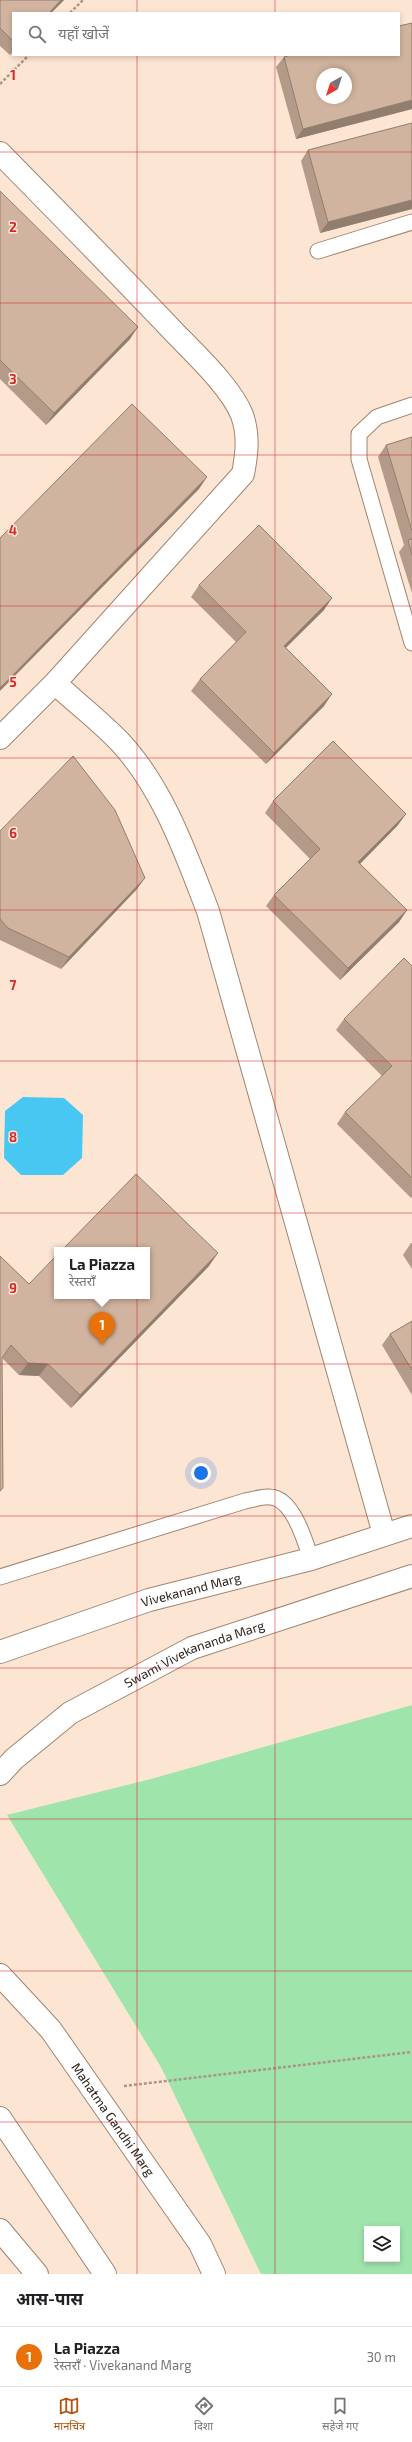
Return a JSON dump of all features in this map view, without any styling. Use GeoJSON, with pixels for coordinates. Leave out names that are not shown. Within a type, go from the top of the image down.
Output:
{"type":"FeatureCollection","features":[{"type":"Feature","properties":{"kind":"street"},"geometry":{"type":"LineString","coordinates":[[0,153],[104,258],[216,377],[241,414],[247,434],[248,450],[243,474],[55,683],[0,738]]}},
{"type":"Feature","properties":{"kind":"street"},"geometry":{"type":"LineString","coordinates":[[55,683],[121,743],[156,791],[184,850],[208,911],[384,1534],[412,1526]]}},
{"type":"Feature","properties":{"kind":"street","name":"Vivekanand Marg"},"geometry":{"type":"LineString","coordinates":[[0,1652],[149,1600],[311,1559],[384,1534]]}},
{"type":"Feature","properties":{"kind":"street","name":"Swami Vivekananda Marg"},"geometry":{"type":"LineString","coordinates":[[4,1765],[70,1713],[192,1648],[412,1576]]}},
{"type":"Feature","properties":{"kind":"street","name":"Mahatma Gandhi Marg"},"geometry":{"type":"LineString","coordinates":[[0,1975],[51,2030],[200,2244],[214,2274]]}},
{"type":"Feature","properties":{"kind":"street"},"geometry":{"type":"LineString","coordinates":[[0,2118],[105,2274]]}},
{"type":"Feature","properties":{"kind":"street"},"geometry":{"type":"LineString","coordinates":[[0,2230],[37,2274]]}},
{"type":"Feature","properties":{"kind":"lane"},"geometry":{"type":"LineString","coordinates":[[318,252],[412,222]]}},
{"type":"Feature","properties":{"kind":"lane"},"geometry":{"type":"LineString","coordinates":[[412,405],[377,417],[359,434],[359,459],[412,644]]}},
{"type":"Feature","properties":{"kind":"lane"},"geometry":{"type":"LineString","coordinates":[[0,1577],[245,1501],[269,1497],[277,1498],[295,1518],[311,1559]]}},
{"type":"Feature","properties":{"kind":"path"},"geometry":{"type":"LineString","coordinates":[[71,12],[83,0]]}},
{"type":"Feature","properties":{"kind":"path"},"geometry":{"type":"LineString","coordinates":[[0,84],[28,56]]}},
{"type":"Feature","properties":{"kind":"path"},"geometry":{"type":"LineString","coordinates":[[93,2090],[412,2052]]}},
{"type":"Feature","properties":{"kind":"green space"},"geometry":{"type":"Polygon","coordinates":[[[412,1705],[412,2274],[261,2274],[161,2067],[7,1815],[151,1779],[412,1705]]]}},
{"type":"Feature","properties":{"kind":"water"},"geometry":{"type":"Polygon","coordinates":[[[23,1097],[64,1098],[83,1115],[82,1158],[63,1175],[21,1175],[4,1158],[5,1111],[23,1097]]]}},
{"type":"Feature","properties":{"kind":"building"},"geometry":{"type":"Polygon","coordinates":[[[0,0],[61,0],[50,12],[12,12],[12,40],[0,28],[0,0]]]}},
{"type":"Feature","properties":{"kind":"building"},"geometry":{"type":"Polygon","coordinates":[[[412,23],[412,100],[303,129],[284,57],[400,56],[400,26],[412,23]]]}},
{"type":"Feature","properties":{"kind":"building"},"geometry":{"type":"Polygon","coordinates":[[[412,123],[412,200],[328,222],[308,150],[412,123]]]}},
{"type":"Feature","properties":{"kind":"building"},"geometry":{"type":"Polygon","coordinates":[[[0,191],[138,327],[54,413],[0,360],[0,191]]]}},
{"type":"Feature","properties":{"kind":"building"},"geometry":{"type":"Polygon","coordinates":[[[132,404],[207,477],[0,688],[0,538],[132,404]]]}},
{"type":"Feature","properties":{"kind":"building"},"geometry":{"type":"Polygon","coordinates":[[[412,437],[412,531],[386,445],[412,437]]]}},
{"type":"Feature","properties":{"kind":"building"},"geometry":{"type":"Polygon","coordinates":[[[259,525],[332,598],[284,646],[332,694],[274,753],[200,679],[246,632],[199,585],[259,525]]]}},
{"type":"Feature","properties":{"kind":"building"},"geometry":{"type":"Polygon","coordinates":[[[412,539],[412,555],[408,540],[412,539]]]}},
{"type":"Feature","properties":{"kind":"building"},"geometry":{"type":"Polygon","coordinates":[[[333,741],[406,814],[358,862],[407,910],[348,968],[274,895],[320,849],[273,801],[333,741]]]}},
{"type":"Feature","properties":{"kind":"building"},"geometry":{"type":"Polygon","coordinates":[[[73,756],[115,810],[145,878],[69,957],[8,928],[0,919],[0,831],[73,756]]]}},
{"type":"Feature","properties":{"kind":"building"},"geometry":{"type":"Polygon","coordinates":[[[404,958],[412,966],[412,1178],[345,1112],[392,1066],[344,1019],[404,958]]]}},
{"type":"Feature","properties":{"kind":"building"},"geometry":{"type":"Polygon","coordinates":[[[136,1174],[218,1253],[80,1395],[48,1364],[28,1363],[11,1345],[2,1358],[3,1488],[0,1491],[0,1256],[29,1284],[54,1258],[54,1299],[150,1299],[150,1247],[65,1247],[136,1174]]]}},
{"type":"Feature","properties":{"kind":"building"},"geometry":{"type":"Polygon","coordinates":[[[412,1321],[412,1370],[390,1334],[412,1321]]]}},
{"type":"Feature","properties":{"kind":"place","name":"La Piazza"},"geometry":{"type":"Point","coordinates":[102,1345]}}]}
